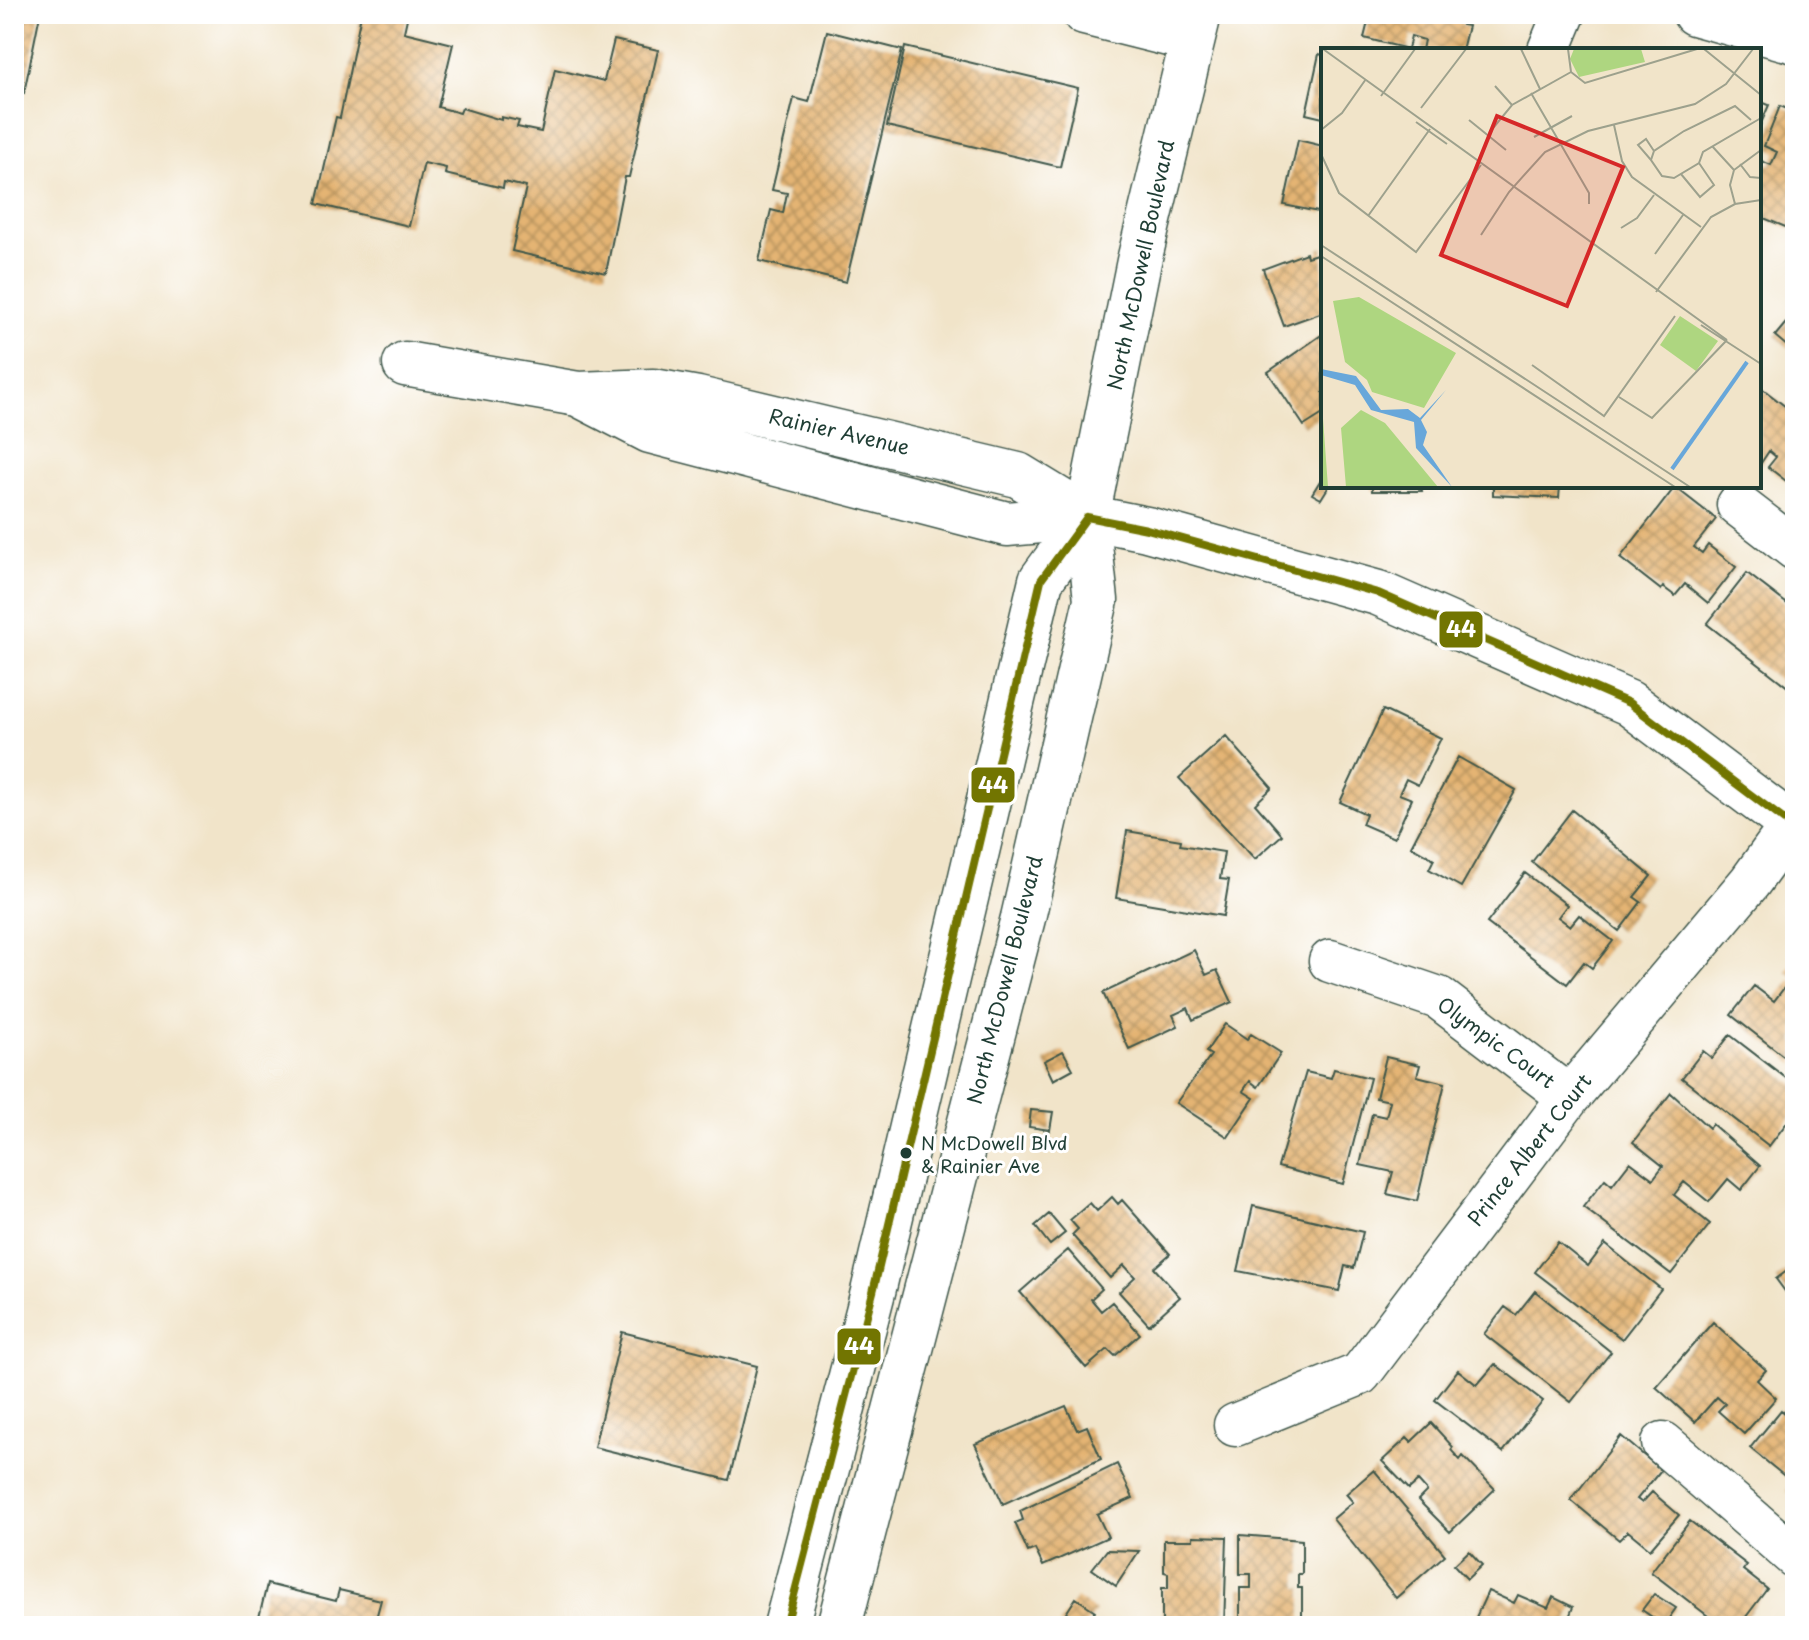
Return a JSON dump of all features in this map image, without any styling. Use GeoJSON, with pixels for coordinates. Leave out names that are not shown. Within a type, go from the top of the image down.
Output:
{"type":"FeatureCollection","features":[{"type":"Feature","properties":{"kind":"main road","name":"North McDowell Boulevard"},"geometry":{"type":"LineString","coordinates":[[839,1626],[1023,918],[1096,600],[1087,517],[1139,261],[1195,28]]}},
{"type":"Feature","properties":{"kind":"main road","name":"Rainier Avenue"},"geometry":{"type":"LineString","coordinates":[[405,364],[578,394],[653,391],[698,399],[1018,475],[1087,517],[1147,529],[1378,593],[1629,703],[1794,824]]}},
{"type":"Feature","properties":{"kind":"main road","name":"North McDowell Boulevard"},"geometry":{"type":"LineString","coordinates":[[786,1626],[873,1292],[1041,580],[1087,517]]}},
{"type":"Feature","properties":{"kind":"street"},"geometry":{"type":"LineString","coordinates":[[1084,14],[1195,28]]}},
{"type":"Feature","properties":{"kind":"street"},"geometry":{"type":"LineString","coordinates":[[1550,48],[1564,14]]}},
{"type":"Feature","properties":{"kind":"street"},"geometry":{"type":"LineString","coordinates":[[1694,14],[1795,42]]}},
{"type":"Feature","properties":{"kind":"street"},"geometry":{"type":"LineString","coordinates":[[1738,505],[1795,549]]}},
{"type":"Feature","properties":{"kind":"street","name":"Prince Albert Court"},"geometry":{"type":"LineString","coordinates":[[1235,1425],[1360,1374],[1569,1097],[1750,882],[1794,824]]}},
{"type":"Feature","properties":{"kind":"street","name":"Olympic Court"},"geometry":{"type":"LineString","coordinates":[[1330,961],[1439,998],[1569,1097]]}},
{"type":"Feature","properties":{"kind":"street"},"geometry":{"type":"LineString","coordinates":[[1663,1443],[1795,1557]]}},
{"type":"Feature","properties":{"kind":"building"},"geometry":{"type":"Polygon","coordinates":[[[14,14],[40,14],[24,93],[14,91],[14,14]]]}},
{"type":"Feature","properties":{"kind":"building"},"geometry":{"type":"Polygon","coordinates":[[[361,14],[408,14],[404,32],[453,44],[438,107],[460,113],[462,108],[501,120],[501,117],[519,121],[517,127],[541,132],[555,69],[604,81],[614,40],[658,50],[629,177],[625,177],[606,273],[512,251],[526,187],[504,182],[503,188],[445,174],[446,168],[424,163],[409,226],[316,204],[336,117],[340,118],[361,14]]]}},
{"type":"Feature","properties":{"kind":"building"},"geometry":{"type":"Polygon","coordinates":[[[1370,14],[1465,14],[1462,25],[1468,26],[1462,48],[1422,48],[1424,40],[1411,36],[1408,48],[1364,38],[1370,14]]]}},
{"type":"Feature","properties":{"kind":"building"},"geometry":{"type":"Polygon","coordinates":[[[827,31],[902,50],[846,282],[759,261],[771,210],[783,213],[787,193],[772,190],[794,98],[809,102],[827,31]]]}},
{"type":"Feature","properties":{"kind":"building"},"geometry":{"type":"Polygon","coordinates":[[[905,47],[1078,88],[1060,167],[887,126],[905,47]]]}},
{"type":"Feature","properties":{"kind":"building"},"geometry":{"type":"Polygon","coordinates":[[[1319,54],[1321,118],[1306,114],[1319,54]]]}},
{"type":"Feature","properties":{"kind":"building"},"geometry":{"type":"Polygon","coordinates":[[[1761,102],[1769,105],[1761,123],[1761,102]]]}},
{"type":"Feature","properties":{"kind":"building"},"geometry":{"type":"Polygon","coordinates":[[[1780,106],[1795,112],[1795,231],[1761,217],[1761,161],[1771,165],[1777,152],[1764,146],[1780,106]]]}},
{"type":"Feature","properties":{"kind":"building"},"geometry":{"type":"Polygon","coordinates":[[[1298,140],[1321,146],[1321,213],[1284,205],[1298,140]]]}},
{"type":"Feature","properties":{"kind":"building"},"geometry":{"type":"Polygon","coordinates":[[[1321,248],[1321,313],[1284,326],[1263,269],[1306,253],[1307,257],[1320,253],[1321,248]]]}},
{"type":"Feature","properties":{"kind":"building"},"geometry":{"type":"Polygon","coordinates":[[[1795,312],[1795,353],[1775,336],[1795,312]]]}},
{"type":"Feature","properties":{"kind":"building"},"geometry":{"type":"Polygon","coordinates":[[[1321,335],[1321,415],[1304,426],[1268,372],[1321,335]]]}},
{"type":"Feature","properties":{"kind":"building"},"geometry":{"type":"Polygon","coordinates":[[[1761,388],[1795,414],[1795,488],[1768,467],[1776,457],[1769,451],[1761,463],[1761,388]]]}},
{"type":"Feature","properties":{"kind":"building"},"geometry":{"type":"Polygon","coordinates":[[[1321,479],[1321,488],[1328,488],[1321,499],[1312,494],[1321,479]]]}},
{"type":"Feature","properties":{"kind":"building"},"geometry":{"type":"Polygon","coordinates":[[[1372,488],[1421,488],[1422,491],[1372,491],[1372,488]]]}},
{"type":"Feature","properties":{"kind":"building"},"geometry":{"type":"Polygon","coordinates":[[[1493,488],[1560,488],[1559,498],[1493,495],[1493,488]]]}},
{"type":"Feature","properties":{"kind":"building"},"geometry":{"type":"Polygon","coordinates":[[[1676,488],[1716,519],[1694,547],[1702,553],[1708,545],[1736,567],[1708,603],[1685,584],[1675,596],[1663,587],[1661,590],[1620,558],[1676,488]]]}},
{"type":"Feature","properties":{"kind":"building"},"geometry":{"type":"Polygon","coordinates":[[[1747,573],[1795,610],[1795,680],[1789,688],[1707,624],[1747,573]]]}},
{"type":"Feature","properties":{"kind":"building"},"geometry":{"type":"Polygon","coordinates":[[[1383,710],[1441,738],[1418,785],[1406,779],[1399,794],[1412,799],[1394,838],[1362,824],[1366,814],[1340,802],[1383,710]]]}},
{"type":"Feature","properties":{"kind":"building"},"geometry":{"type":"Polygon","coordinates":[[[1226,736],[1272,788],[1255,804],[1282,835],[1255,859],[1179,778],[1226,736]]]}},
{"type":"Feature","properties":{"kind":"building"},"geometry":{"type":"Polygon","coordinates":[[[1458,757],[1516,790],[1461,887],[1429,869],[1434,859],[1411,846],[1458,757]]]}},
{"type":"Feature","properties":{"kind":"building"},"geometry":{"type":"Polygon","coordinates":[[[1572,810],[1651,876],[1634,897],[1641,902],[1619,931],[1532,862],[1572,810]]]}},
{"type":"Feature","properties":{"kind":"building"},"geometry":{"type":"Polygon","coordinates":[[[1127,831],[1181,840],[1180,845],[1224,852],[1220,879],[1229,880],[1223,916],[1116,898],[1127,831]]]}},
{"type":"Feature","properties":{"kind":"building"},"geometry":{"type":"Polygon","coordinates":[[[1525,873],[1567,905],[1558,917],[1570,926],[1579,915],[1613,941],[1592,968],[1584,962],[1567,984],[1487,923],[1525,873]]]}},
{"type":"Feature","properties":{"kind":"building"},"geometry":{"type":"Polygon","coordinates":[[[1194,950],[1206,975],[1217,970],[1232,1002],[1193,1020],[1188,1008],[1173,1015],[1178,1026],[1129,1049],[1103,993],[1194,950]]]}},
{"type":"Feature","properties":{"kind":"building"},"geometry":{"type":"Polygon","coordinates":[[[1795,959],[1795,978],[1786,971],[1795,959]]]}},
{"type":"Feature","properties":{"kind":"building"},"geometry":{"type":"Polygon","coordinates":[[[1790,980],[1795,983],[1795,1065],[1731,1015],[1754,986],[1774,1001],[1790,980]]]}},
{"type":"Feature","properties":{"kind":"building"},"geometry":{"type":"Polygon","coordinates":[[[1225,1024],[1247,1039],[1251,1034],[1281,1053],[1258,1087],[1250,1081],[1243,1091],[1254,1098],[1228,1137],[1176,1103],[1211,1055],[1206,1052],[1225,1024]]]}},
{"type":"Feature","properties":{"kind":"building"},"geometry":{"type":"Polygon","coordinates":[[[1730,1035],[1795,1085],[1795,1112],[1769,1146],[1682,1078],[1703,1051],[1712,1058],[1730,1035]]]}},
{"type":"Feature","properties":{"kind":"building"},"geometry":{"type":"Polygon","coordinates":[[[1063,1051],[1073,1069],[1053,1080],[1044,1061],[1063,1051]]]}},
{"type":"Feature","properties":{"kind":"building"},"geometry":{"type":"Polygon","coordinates":[[[1386,1057],[1420,1065],[1417,1076],[1445,1083],[1417,1201],[1387,1194],[1393,1172],[1360,1165],[1372,1114],[1386,1117],[1390,1101],[1376,1098],[1386,1057]]]}},
{"type":"Feature","properties":{"kind":"building"},"geometry":{"type":"Polygon","coordinates":[[[1334,1069],[1370,1078],[1343,1184],[1278,1167],[1306,1072],[1331,1078],[1334,1069]]]}},
{"type":"Feature","properties":{"kind":"building"},"geometry":{"type":"Polygon","coordinates":[[[1671,1093],[1709,1128],[1712,1124],[1760,1166],[1741,1190],[1728,1179],[1709,1202],[1684,1182],[1674,1195],[1710,1224],[1671,1274],[1583,1207],[1605,1179],[1612,1185],[1630,1162],[1653,1179],[1663,1166],[1633,1142],[1671,1093]]]}},
{"type":"Feature","properties":{"kind":"building"},"geometry":{"type":"Polygon","coordinates":[[[1031,1110],[1053,1112],[1050,1130],[1029,1127],[1031,1110]]]}},
{"type":"Feature","properties":{"kind":"building"},"geometry":{"type":"Polygon","coordinates":[[[1112,1197],[1118,1204],[1122,1200],[1170,1254],[1154,1268],[1180,1297],[1149,1325],[1119,1292],[1135,1277],[1124,1265],[1110,1278],[1072,1235],[1078,1229],[1070,1220],[1090,1203],[1097,1211],[1112,1197]]]}},
{"type":"Feature","properties":{"kind":"building"},"geometry":{"type":"Polygon","coordinates":[[[1253,1206],[1363,1232],[1354,1268],[1345,1266],[1339,1291],[1238,1271],[1253,1206]]]}},
{"type":"Feature","properties":{"kind":"building"},"geometry":{"type":"Polygon","coordinates":[[[1049,1214],[1065,1233],[1050,1245],[1035,1226],[1049,1214]]]}},
{"type":"Feature","properties":{"kind":"building"},"geometry":{"type":"Polygon","coordinates":[[[1558,1242],[1588,1266],[1605,1244],[1661,1289],[1622,1339],[1535,1272],[1558,1242]]]}},
{"type":"Feature","properties":{"kind":"building"},"geometry":{"type":"Polygon","coordinates":[[[1068,1250],[1102,1289],[1091,1299],[1101,1311],[1112,1302],[1140,1334],[1115,1356],[1108,1349],[1086,1368],[1020,1292],[1068,1250]]]}},
{"type":"Feature","properties":{"kind":"building"},"geometry":{"type":"Polygon","coordinates":[[[1795,1265],[1795,1305],[1776,1279],[1795,1265]]]}},
{"type":"Feature","properties":{"kind":"building"},"geometry":{"type":"Polygon","coordinates":[[[1535,1291],[1611,1352],[1571,1402],[1484,1334],[1505,1307],[1516,1315],[1535,1291]]]}},
{"type":"Feature","properties":{"kind":"building"},"geometry":{"type":"Polygon","coordinates":[[[1713,1322],[1766,1370],[1757,1380],[1776,1398],[1744,1434],[1718,1411],[1725,1404],[1717,1397],[1695,1422],[1656,1387],[1713,1322]]]}},
{"type":"Feature","properties":{"kind":"building"},"geometry":{"type":"Polygon","coordinates":[[[622,1332],[757,1366],[729,1480],[594,1447],[622,1332]]]}},
{"type":"Feature","properties":{"kind":"building"},"geometry":{"type":"Polygon","coordinates":[[[1495,1364],[1543,1401],[1503,1452],[1435,1400],[1458,1370],[1477,1385],[1495,1364]]]}},
{"type":"Feature","properties":{"kind":"building"},"geometry":{"type":"Polygon","coordinates":[[[1066,1406],[1077,1430],[1087,1426],[1101,1459],[1003,1504],[975,1444],[1066,1406]]]}},
{"type":"Feature","properties":{"kind":"building"},"geometry":{"type":"Polygon","coordinates":[[[1781,1410],[1795,1421],[1795,1498],[1786,1491],[1793,1483],[1750,1448],[1781,1410]]]}},
{"type":"Feature","properties":{"kind":"building"},"geometry":{"type":"Polygon","coordinates":[[[1431,1423],[1453,1447],[1451,1450],[1460,1460],[1463,1456],[1495,1489],[1450,1532],[1418,1500],[1427,1491],[1418,1481],[1409,1489],[1382,1461],[1407,1438],[1411,1442],[1431,1423]]]}},
{"type":"Feature","properties":{"kind":"building"},"geometry":{"type":"Polygon","coordinates":[[[1621,1436],[1661,1470],[1637,1499],[1642,1503],[1652,1492],[1679,1515],[1650,1549],[1628,1531],[1619,1540],[1571,1500],[1621,1436]]]}},
{"type":"Feature","properties":{"kind":"building"},"geometry":{"type":"Polygon","coordinates":[[[1117,1464],[1133,1498],[1097,1514],[1108,1537],[1043,1566],[1035,1549],[1028,1552],[1015,1523],[1023,1520],[1020,1511],[1117,1464]]]}},
{"type":"Feature","properties":{"kind":"building"},"geometry":{"type":"Polygon","coordinates":[[[1374,1470],[1445,1555],[1396,1598],[1333,1519],[1353,1502],[1346,1494],[1374,1470]]]}},
{"type":"Feature","properties":{"kind":"building"},"geometry":{"type":"Polygon","coordinates":[[[1690,1521],[1747,1565],[1743,1570],[1767,1589],[1739,1626],[1721,1626],[1651,1572],[1690,1521]]]}},
{"type":"Feature","properties":{"kind":"building"},"geometry":{"type":"Polygon","coordinates":[[[1240,1535],[1302,1540],[1302,1574],[1298,1574],[1298,1588],[1302,1588],[1302,1626],[1240,1626],[1240,1588],[1251,1588],[1251,1574],[1240,1574],[1240,1535]]]}},
{"type":"Feature","properties":{"kind":"building"},"geometry":{"type":"Polygon","coordinates":[[[1193,1536],[1227,1537],[1224,1626],[1162,1626],[1162,1588],[1168,1588],[1168,1573],[1164,1572],[1164,1540],[1193,1540],[1193,1536]]]}},
{"type":"Feature","properties":{"kind":"building"},"geometry":{"type":"Polygon","coordinates":[[[1107,1550],[1139,1551],[1116,1586],[1092,1569],[1107,1550]]]}},
{"type":"Feature","properties":{"kind":"building"},"geometry":{"type":"Polygon","coordinates":[[[1469,1551],[1482,1565],[1467,1579],[1454,1565],[1469,1551]]]}},
{"type":"Feature","properties":{"kind":"building"},"geometry":{"type":"Polygon","coordinates":[[[267,1584],[336,1601],[339,1590],[381,1600],[374,1626],[257,1626],[267,1584]]]}},
{"type":"Feature","properties":{"kind":"building"},"geometry":{"type":"Polygon","coordinates":[[[1488,1591],[1514,1603],[1518,1595],[1548,1608],[1553,1597],[1573,1607],[1568,1620],[1582,1626],[1472,1626],[1488,1591]]]}},
{"type":"Feature","properties":{"kind":"building"},"geometry":{"type":"Polygon","coordinates":[[[1654,1594],[1676,1608],[1664,1625],[1642,1610],[1654,1594]]]}},
{"type":"Feature","properties":{"kind":"building"},"geometry":{"type":"Polygon","coordinates":[[[1076,1598],[1095,1611],[1085,1626],[1061,1626],[1059,1624],[1076,1598]]]}},
{"type":"Feature","properties":{"kind":"transit line","name":"44"},"geometry":{"type":"LineString","coordinates":[[1087,517],[1147,529],[1378,593],[1629,703],[1795,828]]}},
{"type":"Feature","properties":{"kind":"transit line","name":"44"},"geometry":{"type":"LineString","coordinates":[[786,1626],[873,1292],[1041,580],[1087,517]]}},
{"type":"Feature","properties":{"kind":"place","name":"N McDowell Blvd & Rainier Ave"},"geometry":{"type":"Point","coordinates":[906,1153]}}]}
